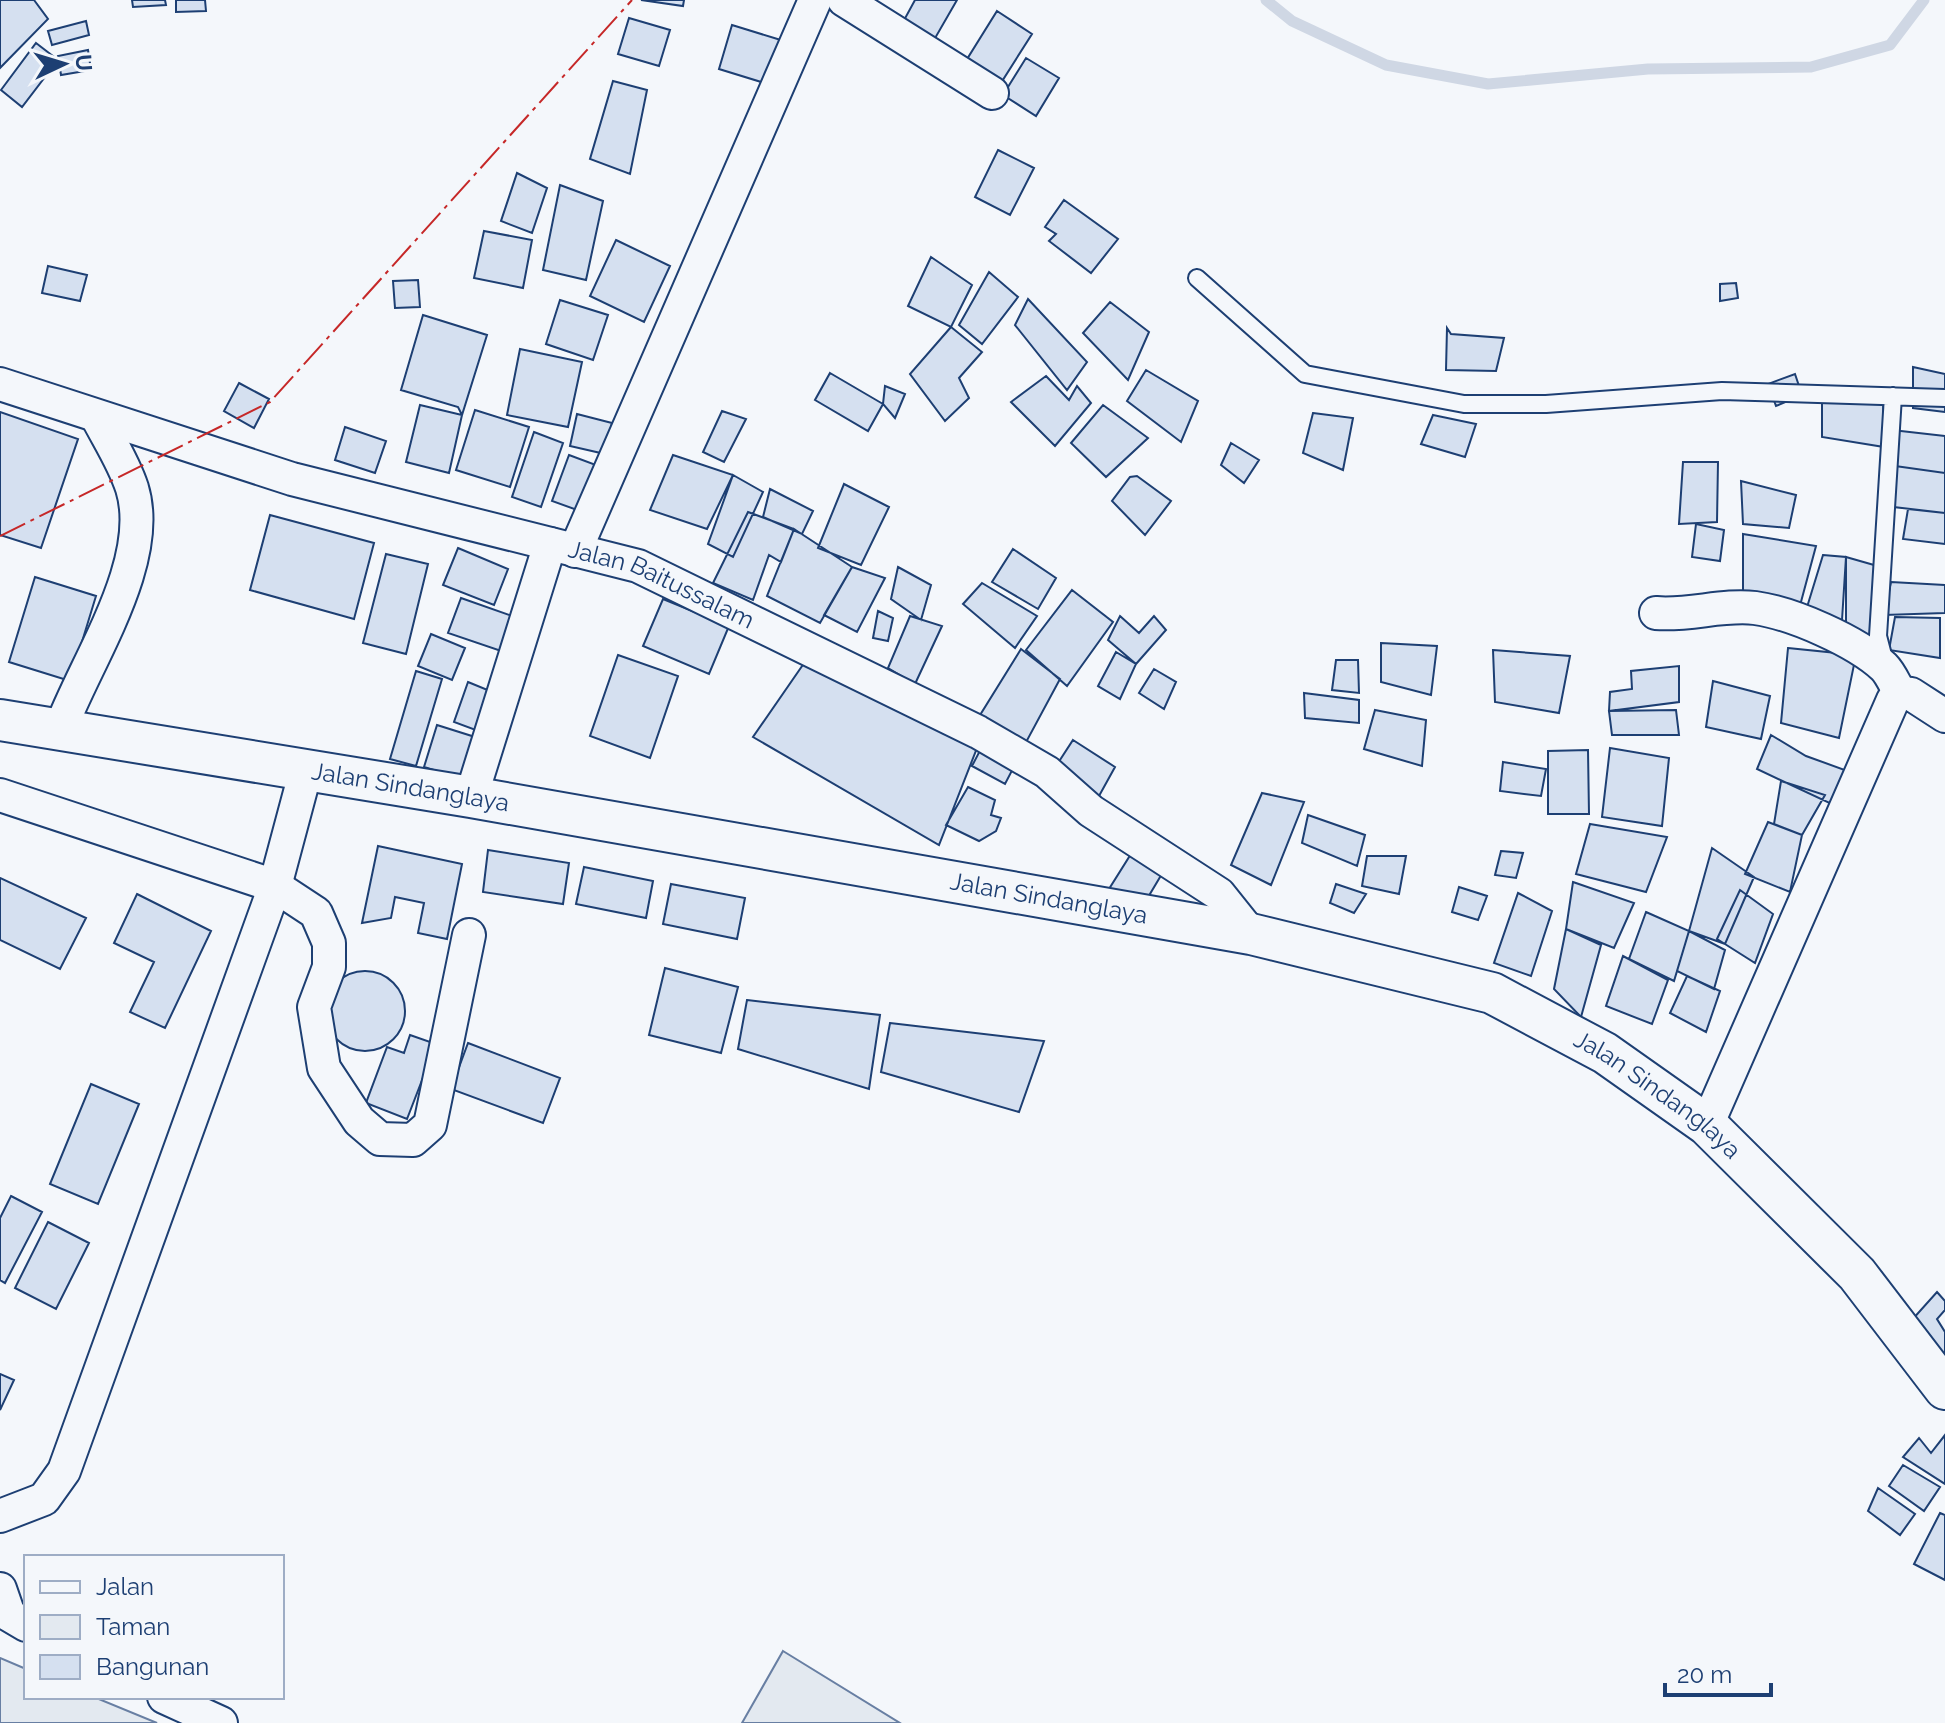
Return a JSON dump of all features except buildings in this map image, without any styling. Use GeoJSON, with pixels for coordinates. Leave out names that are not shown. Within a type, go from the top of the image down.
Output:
{"type":"FeatureCollection","features":[{"type":"Feature","properties":{"kind":"street"},"geometry":{"type":"LineString","coordinates":[[471,797],[562,547],[815,0]]}},
{"type":"Feature","properties":{"kind":"street"},"geometry":{"type":"LineString","coordinates":[[844,0],[992,93]]}},
{"type":"Feature","properties":{"kind":"street","name":"Jalan Baitussalam"},"geometry":{"type":"LineString","coordinates":[[0,384],[292,479],[638,566],[978,732],[1047,772],[1091,811],[1219,894],[1251,934]]}},
{"type":"Feature","properties":{"kind":"street"},"geometry":{"type":"LineString","coordinates":[[60,730],[129,572],[131,556],[133,490],[97,417]]}},
{"type":"Feature","properties":{"kind":"street"},"geometry":{"type":"LineString","coordinates":[[1656,613],[1679,615],[1753,608],[1782,614],[1862,650],[1893,681],[1945,716]]}},
{"type":"Feature","properties":{"kind":"street"},"geometry":{"type":"LineString","coordinates":[[1707,1125],[1887,713],[1893,681]]}},
{"type":"Feature","properties":{"kind":"street","name":"Jalan Sindanglaya"},"geometry":{"type":"LineString","coordinates":[[0,720],[471,797],[1251,934],[1492,993],[1605,1053],[1707,1125],[1857,1274],[1945,1389]]}},
{"type":"Feature","properties":{"kind":"street"},"geometry":{"type":"LineString","coordinates":[[0,1516],[44,1499],[64,1471],[275,886],[306,770]]}},
{"type":"Feature","properties":{"kind":"street"},"geometry":{"type":"LineString","coordinates":[[0,795],[275,886],[316,913],[325,927],[329,967],[314,1007],[324,1068],[359,1121],[380,1139],[413,1140],[430,1125],[469,935]]}},
{"type":"Feature","properties":{"kind":"street"},"geometry":{"type":"LineString","coordinates":[[168,1699],[221,1723]]}},
{"type":"Feature","properties":{"kind":"lane"},"geometry":{"type":"LineString","coordinates":[[1197,278],[1305,374],[1464,404],[1546,404],[1722,391],[1945,398]]}},
{"type":"Feature","properties":{"kind":"lane"},"geometry":{"type":"LineString","coordinates":[[1893,396],[1878,636],[1893,681]]}},
{"type":"Feature","properties":{"kind":"green space"},"geometry":{"type":"Polygon","coordinates":[[[783,1651],[900,1723],[742,1723],[783,1651]]]}},
{"type":"Feature","properties":{"kind":"green space"},"geometry":{"type":"Polygon","coordinates":[[[0,1658],[24,1668],[24,1699],[99,1699],[157,1723],[0,1723],[0,1658]]]}},
{"type":"Feature","properties":{"kind":"waterway"},"geometry":{"type":"LineString","coordinates":[[1266,0],[1292,21],[1386,65],[1488,84],[1648,69],[1811,67],[1890,45],[1924,0]]}},
{"type":"Feature","properties":{"kind":"power"},"geometry":{"type":"LineString","coordinates":[[0,536],[270,402],[632,0]]}}]}
